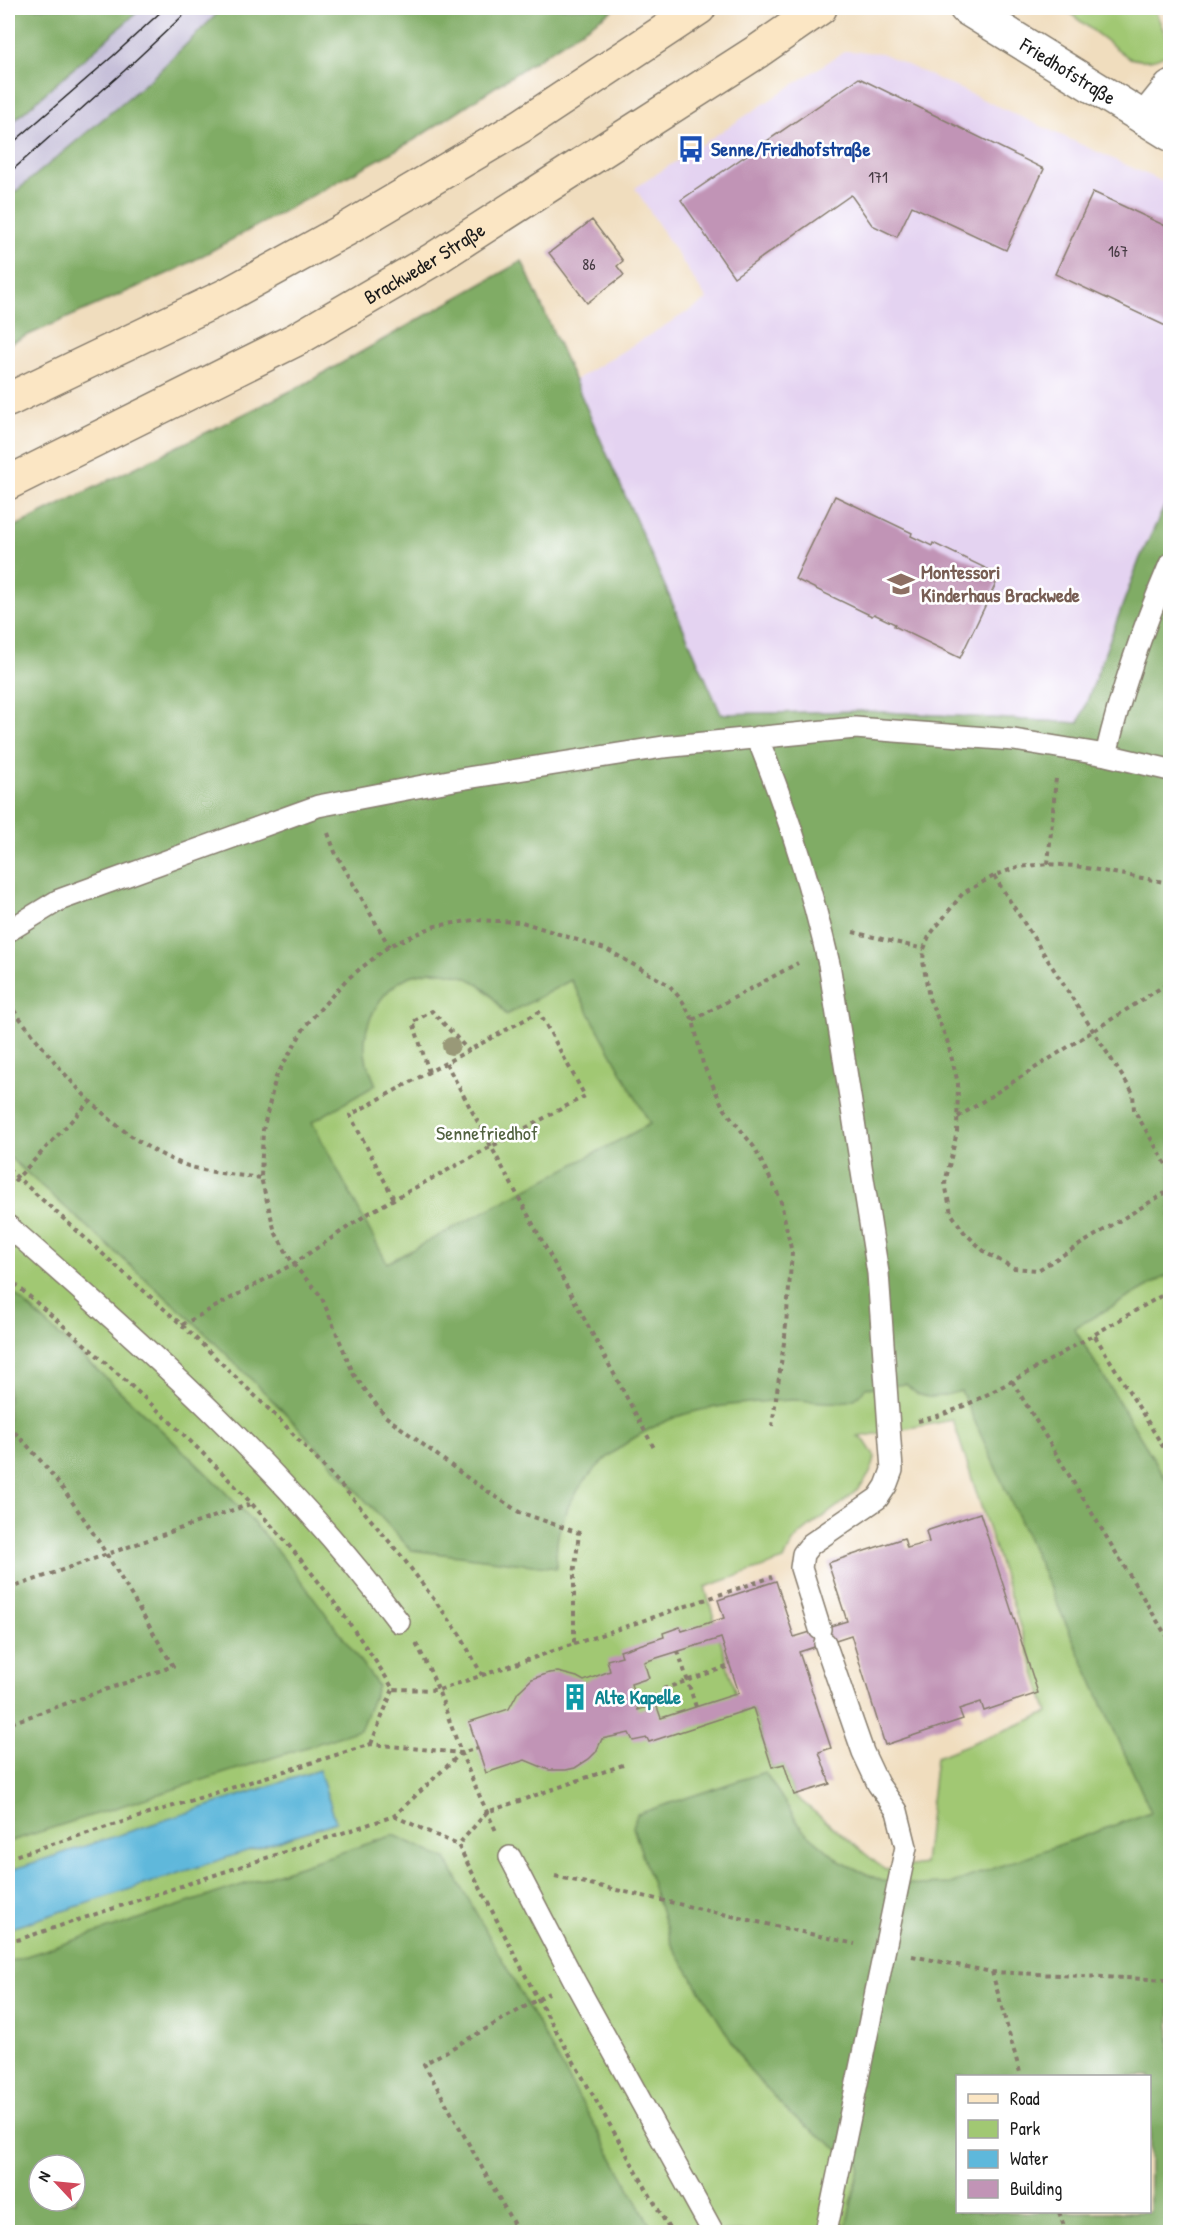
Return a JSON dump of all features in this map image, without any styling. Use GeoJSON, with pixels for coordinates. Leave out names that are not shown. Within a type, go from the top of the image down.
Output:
{"type":"FeatureCollection","features":[{"type":"Feature","properties":{"kind":"main road"},"geometry":{"type":"LineString","coordinates":[[8,399],[225,296],[345,230],[521,126],[699,8]]}},
{"type":"Feature","properties":{"kind":"main road","name":"Brackweder Straße"},"geometry":{"type":"LineString","coordinates":[[8,483],[297,339],[434,259],[758,51],[820,8]]}},
{"type":"Feature","properties":{"kind":"street","name":"Friedhofstraße"},"geometry":{"type":"LineString","coordinates":[[966,8],[1158,127]]}},
{"type":"Feature","properties":{"kind":"street"},"geometry":{"type":"LineString","coordinates":[[1158,127],[1170,88]]}},
{"type":"Feature","properties":{"kind":"lane"},"geometry":{"type":"LineString","coordinates":[[1106,755],[1113,722],[1156,597],[1170,564]]}},
{"type":"Feature","properties":{"kind":"lane"},"geometry":{"type":"LineString","coordinates":[[8,931],[59,900],[318,806],[454,780],[663,747],[855,728],[1003,738],[1106,755],[1170,770]]}},
{"type":"Feature","properties":{"kind":"lane"},"geometry":{"type":"LineString","coordinates":[[757,736],[780,795],[825,948],[878,1273],[890,1426],[892,1470],[886,1486],[878,1498],[811,1544],[803,1554],[801,1568],[863,1752],[878,1784],[897,1811],[906,1847],[825,2232]]}},
{"type":"Feature","properties":{"kind":"lane"},"geometry":{"type":"LineString","coordinates":[[8,1226],[151,1352],[225,1423],[339,1545],[399,1622]]}},
{"type":"Feature","properties":{"kind":"lane"},"geometry":{"type":"LineString","coordinates":[[510,1857],[575,1982],[713,2232]]}},
{"type":"Feature","properties":{"kind":"path"},"geometry":{"type":"LineString","coordinates":[[1048,864],[1059,747]]}},
{"type":"Feature","properties":{"kind":"path"},"geometry":{"type":"LineString","coordinates":[[318,806],[335,852],[389,946]]}},
{"type":"Feature","properties":{"kind":"path"},"geometry":{"type":"LineString","coordinates":[[1170,883],[1076,866],[1048,864],[1017,867],[994,876],[963,893],[929,936],[924,949],[923,961],[929,998],[947,1040],[958,1083],[957,1132],[945,1183],[951,1213],[964,1232],[986,1253],[1014,1268],[1038,1270],[1170,1190]]}},
{"type":"Feature","properties":{"kind":"path"},"geometry":{"type":"LineString","coordinates":[[994,876],[1133,1093],[1134,1110],[1170,1171]]}},
{"type":"Feature","properties":{"kind":"path"},"geometry":{"type":"LineString","coordinates":[[574,1644],[574,1576],[579,1533],[519,1512],[469,1479],[385,1416],[354,1375],[321,1296],[293,1263],[275,1232],[261,1178],[263,1130],[276,1077],[306,1025],[346,980],[389,946],[435,926],[474,920],[522,922],[608,950],[669,985],[683,1002],[693,1020],[703,1064],[723,1107],[754,1147],[780,1198],[792,1253],[785,1336],[771,1426]]}},
{"type":"Feature","properties":{"kind":"path"},"geometry":{"type":"LineString","coordinates":[[820,925],[924,949]]}},
{"type":"Feature","properties":{"kind":"path"},"geometry":{"type":"LineString","coordinates":[[693,1020],[825,948]]}},
{"type":"Feature","properties":{"kind":"path"},"geometry":{"type":"LineString","coordinates":[[958,1118],[1170,982]]}},
{"type":"Feature","properties":{"kind":"path"},"geometry":{"type":"LineString","coordinates":[[8,1003],[71,1083],[109,1120],[144,1145],[177,1162],[214,1172],[261,1178]]}},
{"type":"Feature","properties":{"kind":"path"},"geometry":{"type":"LineString","coordinates":[[429,1072],[413,1022],[432,1011],[469,1051]]}},
{"type":"Feature","properties":{"kind":"path"},"geometry":{"type":"LineString","coordinates":[[182,1325],[293,1263],[369,1213],[585,1096],[539,1012],[350,1115],[394,1199]]}},
{"type":"Feature","properties":{"kind":"path"},"geometry":{"type":"LineString","coordinates":[[446,1063],[654,1448]]}},
{"type":"Feature","properties":{"kind":"path"},"geometry":{"type":"LineString","coordinates":[[8,1188],[90,1101]]}},
{"type":"Feature","properties":{"kind":"path"},"geometry":{"type":"LineString","coordinates":[[8,1169],[182,1325],[280,1420],[350,1495],[403,1558],[459,1634],[482,1675]]}},
{"type":"Feature","properties":{"kind":"path"},"geometry":{"type":"LineString","coordinates":[[8,1278],[135,1388],[252,1504],[314,1574],[382,1669],[393,1689]]}},
{"type":"Feature","properties":{"kind":"path"},"geometry":{"type":"LineString","coordinates":[[890,1426],[935,1417],[969,1405],[1095,1336],[1170,1291]]}},
{"type":"Feature","properties":{"kind":"path"},"geometry":{"type":"LineString","coordinates":[[1095,1336],[1170,1458]]}},
{"type":"Feature","properties":{"kind":"path"},"geometry":{"type":"LineString","coordinates":[[1012,1381],[1170,1642]]}},
{"type":"Feature","properties":{"kind":"path"},"geometry":{"type":"LineString","coordinates":[[8,1426],[56,1479],[173,1666],[8,1724]]}},
{"type":"Feature","properties":{"kind":"path"},"geometry":{"type":"LineString","coordinates":[[8,1589],[252,1504],[279,1479]]}},
{"type":"Feature","properties":{"kind":"path"},"geometry":{"type":"LineString","coordinates":[[393,1689],[439,1690],[752,1584]]}},
{"type":"Feature","properties":{"kind":"path"},"geometry":{"type":"LineString","coordinates":[[399,1622],[428,1663],[461,1753],[510,1857]]}},
{"type":"Feature","properties":{"kind":"path"},"geometry":{"type":"LineString","coordinates":[[678,1651],[696,1707]]}},
{"type":"Feature","properties":{"kind":"path"},"geometry":{"type":"LineString","coordinates":[[663,1689],[729,1666]]}},
{"type":"Feature","properties":{"kind":"path"},"geometry":{"type":"LineString","coordinates":[[370,1744],[393,1689]]}},
{"type":"Feature","properties":{"kind":"path"},"geometry":{"type":"LineString","coordinates":[[8,1858],[370,1744],[461,1753],[478,1748]]}},
{"type":"Feature","properties":{"kind":"path"},"geometry":{"type":"LineString","coordinates":[[8,1942],[394,1816],[461,1753]]}},
{"type":"Feature","properties":{"kind":"path"},"geometry":{"type":"LineString","coordinates":[[458,1845],[487,1812],[623,1765]]}},
{"type":"Feature","properties":{"kind":"path"},"geometry":{"type":"LineString","coordinates":[[394,1816],[458,1845],[538,1998],[670,2232]]}},
{"type":"Feature","properties":{"kind":"path"},"geometry":{"type":"LineString","coordinates":[[524,1882],[538,1876],[552,1875],[885,1951],[992,1972],[1170,1980]]}},
{"type":"Feature","properties":{"kind":"path"},"geometry":{"type":"LineString","coordinates":[[992,1972],[1021,2075]]}},
{"type":"Feature","properties":{"kind":"path"},"geometry":{"type":"LineString","coordinates":[[518,2232],[424,2064],[538,1998],[575,1982]]}},
{"type":"Feature","properties":{"kind":"path"},"geometry":{"type":"LineString","coordinates":[[1060,2213],[1066,2232]]}},
{"type":"Feature","properties":{"kind":"shaded area"},"geometry":{"type":"Polygon","coordinates":[[[142,8],[223,8],[152,78],[8,198],[8,126],[142,8]]]}},
{"type":"Feature","properties":{"kind":"shaded area"},"geometry":{"type":"Polygon","coordinates":[[[845,51],[881,53],[1170,185],[1170,495],[1140,558],[1079,723],[865,711],[721,714],[575,380],[707,300],[635,188],[845,51]]]}},
{"type":"Feature","properties":{"kind":"green space"},"geometry":{"type":"Polygon","coordinates":[[[8,8],[142,8],[8,126],[8,8]]]}},
{"type":"Feature","properties":{"kind":"green space"},"geometry":{"type":"Polygon","coordinates":[[[223,8],[616,8],[414,140],[178,269],[8,344],[8,198],[152,78],[223,8]]]}},
{"type":"Feature","properties":{"kind":"green space"},"geometry":{"type":"Polygon","coordinates":[[[1063,8],[1154,8],[1170,51],[1151,60],[1129,58],[1063,8]]]}},
{"type":"Feature","properties":{"kind":"green space","name":"Sennefriedhof"},"geometry":{"type":"Polygon","coordinates":[[[522,261],[721,714],[865,711],[1079,723],[1140,558],[1170,495],[1170,2232],[8,2232],[8,530],[303,385],[522,261]],[[953,1420],[858,1437],[865,1441],[875,1457],[872,1469],[856,1491],[799,1536],[791,1545],[784,1560],[705,1587],[741,1712],[753,1708],[772,1767],[784,1764],[794,1795],[885,1870],[924,1864],[936,1757],[1048,1713],[953,1420]]]}},
{"type":"Feature","properties":{"kind":"green space","name":"Sennefriedhof"},"geometry":{"type":"Polygon","coordinates":[[[522,261],[721,714],[865,711],[1079,723],[1140,558],[1170,495],[1170,1274],[1074,1328],[1170,1486],[1170,2232],[845,2232],[860,2165],[790,2114],[749,2070],[672,1945],[633,1827],[637,1814],[765,1772],[802,1829],[841,1862],[882,1881],[919,1885],[950,1884],[1151,1812],[961,1391],[938,1397],[925,1397],[906,1384],[865,1388],[857,1397],[843,1402],[793,1400],[747,1403],[698,1411],[671,1419],[633,1439],[616,1451],[585,1480],[564,1516],[557,1540],[556,1568],[411,1550],[287,1415],[198,1326],[8,1156],[8,530],[303,385],[522,261]],[[431,971],[411,976],[397,983],[379,1002],[368,1025],[365,1038],[367,1063],[376,1085],[312,1122],[387,1263],[650,1124],[571,980],[506,1015],[491,995],[475,982],[466,977],[431,971]]]}},
{"type":"Feature","properties":{"kind":"green space"},"geometry":{"type":"Polygon","coordinates":[[[8,1288],[197,1464],[245,1513],[285,1561],[378,1686],[360,1730],[8,1842],[8,1288]]]}},
{"type":"Feature","properties":{"kind":"green space"},"geometry":{"type":"Polygon","coordinates":[[[394,1835],[446,1859],[654,2232],[8,2232],[8,1962],[394,1835]]]}},
{"type":"Feature","properties":{"kind":"water"},"geometry":{"type":"Polygon","coordinates":[[[319,1770],[336,1822],[8,1929],[8,1871],[319,1770]]]}},
{"type":"Feature","properties":{"kind":"building"},"geometry":{"type":"Polygon","coordinates":[[[859,78],[1044,169],[1006,250],[912,206],[897,237],[872,225],[851,195],[734,277],[681,200],[859,78]]]}},
{"type":"Feature","properties":{"kind":"building"},"geometry":{"type":"Polygon","coordinates":[[[1093,192],[1170,228],[1170,328],[1055,274],[1093,192]]]}},
{"type":"Feature","properties":{"kind":"building"},"geometry":{"type":"Polygon","coordinates":[[[592,220],[623,261],[617,266],[624,275],[587,303],[549,253],[592,220]]]}},
{"type":"Feature","properties":{"kind":"building"},"geometry":{"type":"Polygon","coordinates":[[[835,496],[912,533],[911,536],[932,546],[933,543],[1000,575],[960,658],[894,626],[895,624],[874,614],[872,616],[795,579],[835,496]]]}},
{"type":"Feature","properties":{"kind":"building"},"geometry":{"type":"Polygon","coordinates":[[[980,1513],[1038,1693],[984,1711],[981,1702],[959,1709],[963,1719],[885,1745],[851,1635],[799,1652],[831,1748],[819,1752],[830,1784],[794,1795],[784,1764],[772,1767],[753,1708],[649,1742],[647,1738],[633,1741],[629,1733],[602,1739],[596,1752],[575,1768],[549,1770],[525,1760],[486,1773],[469,1722],[509,1709],[518,1692],[532,1679],[558,1672],[584,1681],[610,1671],[607,1660],[622,1656],[620,1651],[664,1637],[663,1633],[680,1627],[682,1631],[724,1618],[718,1600],[776,1581],[794,1637],[847,1621],[828,1563],[904,1538],[907,1548],[929,1542],[926,1531],[980,1513]],[[721,1638],[644,1662],[649,1678],[631,1684],[638,1710],[656,1704],[661,1718],[739,1693],[721,1638]]]}},
{"type":"Feature","properties":{"kind":"tram line"},"geometry":{"type":"LineString","coordinates":[[8,147],[165,8]]}},
{"type":"Feature","properties":{"kind":"tram line"},"geometry":{"type":"LineString","coordinates":[[8,174],[191,8]]}},
{"type":"Feature","properties":{"kind":"place","name":"Senne/Friedhofstraße"},"geometry":{"type":"Point","coordinates":[691,149]}},
{"type":"Feature","properties":{"kind":"place","name":"Montessori Kinderhaus Brackwede"},"geometry":{"type":"Point","coordinates":[901,584]}},
{"type":"Feature","properties":{"kind":"place","name":"Alte Kapelle"},"geometry":{"type":"Point","coordinates":[575,1697]}}]}
